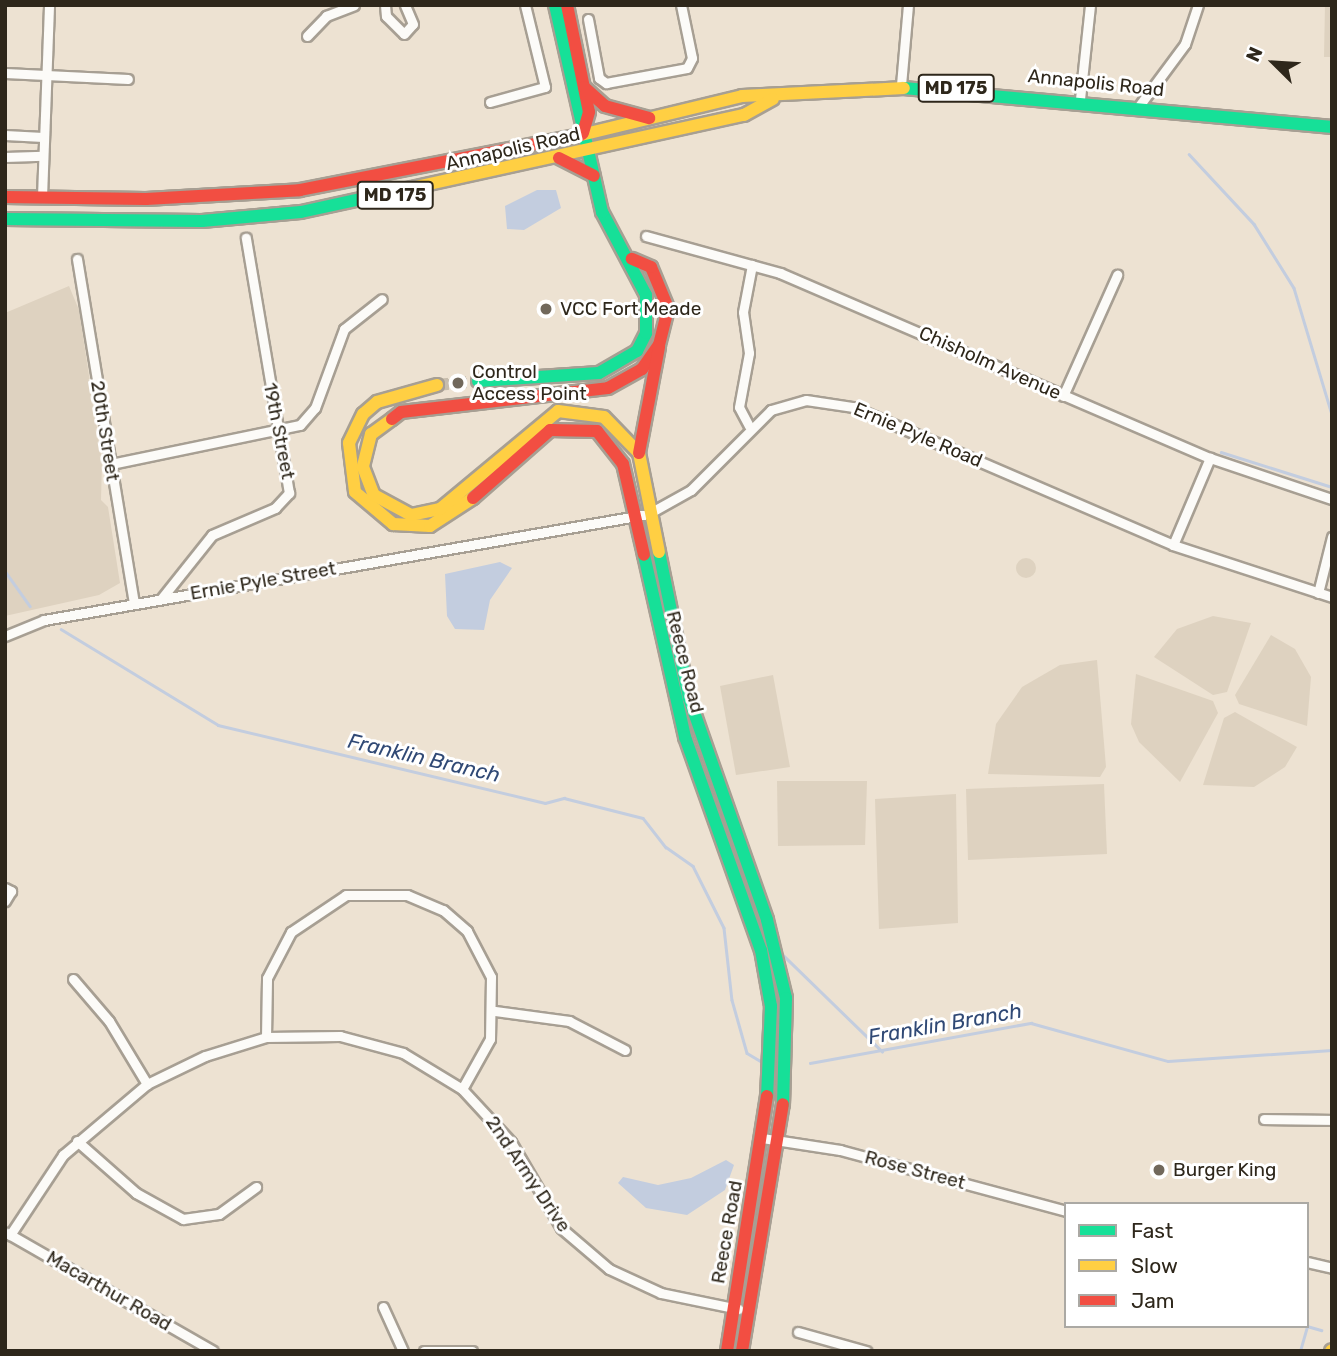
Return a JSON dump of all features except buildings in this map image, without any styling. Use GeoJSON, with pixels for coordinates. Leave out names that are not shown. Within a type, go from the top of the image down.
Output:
{"type":"FeatureCollection","features":[{"type":"Feature","properties":{"kind":"street"},"geometry":{"type":"LineString","coordinates":[[10,219],[32,213],[41,197],[49,5]]}},
{"type":"Feature","properties":{"kind":"street"},"geometry":{"type":"LineString","coordinates":[[307,36],[326,16],[354,5]]}},
{"type":"Feature","properties":{"kind":"street"},"geometry":{"type":"LineString","coordinates":[[385,5],[386,16],[404,34],[413,24],[409,6]]}},
{"type":"Feature","properties":{"kind":"street"},"geometry":{"type":"LineString","coordinates":[[490,102],[545,88],[525,5]]}},
{"type":"Feature","properties":{"kind":"street","name":"Reece Road"},"geometry":{"type":"LineString","coordinates":[[478,381],[599,373],[621,364],[637,351],[649,313],[632,259],[602,212],[555,5]]}},
{"type":"Feature","properties":{"kind":"street","name":"Reece Road"},"geometry":{"type":"LineString","coordinates":[[567,5],[589,112],[583,134]]}},
{"type":"Feature","properties":{"kind":"street"},"geometry":{"type":"LineString","coordinates":[[588,19],[599,78],[606,83],[687,68],[692,58],[681,5]]}},
{"type":"Feature","properties":{"kind":"street"},"geometry":{"type":"LineString","coordinates":[[901,85],[908,5]]}},
{"type":"Feature","properties":{"kind":"street"},"geometry":{"type":"LineString","coordinates":[[1080,100],[1090,5]]}},
{"type":"Feature","properties":{"kind":"street"},"geometry":{"type":"LineString","coordinates":[[1139,106],[1185,44],[1198,5]]}},
{"type":"Feature","properties":{"kind":"street"},"geometry":{"type":"LineString","coordinates":[[5,73],[128,79]]}},
{"type":"Feature","properties":{"kind":"street","name":"Annapolis Road"},"geometry":{"type":"LineString","coordinates":[[5,197],[146,199],[300,190],[657,120],[742,96],[773,99],[901,85],[1080,100],[1332,127]]}},
{"type":"Feature","properties":{"kind":"street"},"geometry":{"type":"LineString","coordinates":[[584,87],[605,106],[657,120]]}},
{"type":"Feature","properties":{"kind":"street","name":"Annapolis Road"},"geometry":{"type":"LineString","coordinates":[[10,219],[202,221],[301,212],[559,158],[744,115],[773,99]]}},
{"type":"Feature","properties":{"kind":"street"},"geometry":{"type":"LineString","coordinates":[[5,135],[43,136]]}},
{"type":"Feature","properties":{"kind":"street"},"geometry":{"type":"LineString","coordinates":[[5,157],[43,156]]}},
{"type":"Feature","properties":{"kind":"street"},"geometry":{"type":"LineString","coordinates":[[559,158],[594,176]]}},
{"type":"Feature","properties":{"kind":"street","name":"Chisholm Avenue"},"geometry":{"type":"LineString","coordinates":[[646,236],[752,265],[1210,458],[1332,499]]}},
{"type":"Feature","properties":{"kind":"street","name":"19th Street"},"geometry":{"type":"LineString","coordinates":[[161,599],[212,535],[286,499],[290,486],[246,238]]}},
{"type":"Feature","properties":{"kind":"street","name":"20th Street"},"geometry":{"type":"LineString","coordinates":[[76,259],[134,603]]}},
{"type":"Feature","properties":{"kind":"street","name":"Reece Road"},"geometry":{"type":"LineString","coordinates":[[632,259],[651,267],[663,288],[668,308],[639,453],[648,514],[705,751],[781,963],[789,1037],[778,1140],[742,1351]]}},
{"type":"Feature","properties":{"kind":"street"},"geometry":{"type":"LineString","coordinates":[[749,426],[740,407],[750,353],[743,312],[752,265]]}},
{"type":"Feature","properties":{"kind":"street"},"geometry":{"type":"LineString","coordinates":[[1063,396],[1117,275]]}},
{"type":"Feature","properties":{"kind":"street"},"geometry":{"type":"LineString","coordinates":[[111,464],[281,433],[305,422],[315,408],[344,329],[382,299]]}},
{"type":"Feature","properties":{"kind":"street","name":"Reece Road"},"geometry":{"type":"LineString","coordinates":[[639,453],[604,417],[558,411],[440,509],[418,515],[386,506],[363,467],[371,433],[401,412],[608,388],[642,369],[659,345]]}},
{"type":"Feature","properties":{"kind":"street","name":"Reece Road"},"geometry":{"type":"LineString","coordinates":[[437,385],[377,402],[354,427],[349,475],[376,516],[412,527],[449,519],[550,430],[580,425],[611,443],[623,464],[685,737],[761,950],[775,1039],[762,1138],[727,1351]]}},
{"type":"Feature","properties":{"kind":"street","name":"Ernie Pyle Road"},"geometry":{"type":"LineString","coordinates":[[524,537],[648,514],[691,490],[749,426],[771,410],[806,400],[853,407],[1172,545],[1332,597]]}},
{"type":"Feature","properties":{"kind":"street"},"geometry":{"type":"LineString","coordinates":[[1172,545],[1210,458]]}},
{"type":"Feature","properties":{"kind":"street","name":"Ernie Pyle Street"},"geometry":{"type":"LineString","coordinates":[[5,636],[44,620],[524,537]]}},
{"type":"Feature","properties":{"kind":"street"},"geometry":{"type":"LineString","coordinates":[[1318,593],[1332,537]]}},
{"type":"Feature","properties":{"kind":"street"},"geometry":{"type":"LineString","coordinates":[[5,888],[11,891],[5,901]]}},
{"type":"Feature","properties":{"kind":"street"},"geometry":{"type":"LineString","coordinates":[[267,1037],[264,991],[284,941],[318,908],[360,893],[407,895],[453,918],[487,965],[495,1011],[485,1054],[462,1089]]}},
{"type":"Feature","properties":{"kind":"street"},"geometry":{"type":"LineString","coordinates":[[73,979],[109,1021],[147,1084]]}},
{"type":"Feature","properties":{"kind":"street"},"geometry":{"type":"LineString","coordinates":[[495,1011],[569,1021],[625,1050]]}},
{"type":"Feature","properties":{"kind":"street","name":"2nd Army Drive"},"geometry":{"type":"LineString","coordinates":[[8,1234],[77,1141],[147,1084],[205,1056],[267,1037],[316,1035],[376,1044],[462,1089],[511,1142],[548,1208],[583,1250],[647,1288],[749,1311]]}},
{"type":"Feature","properties":{"kind":"street"},"geometry":{"type":"LineString","coordinates":[[1264,1119],[1332,1120]]}},
{"type":"Feature","properties":{"kind":"street","name":"Rose Street"},"geometry":{"type":"LineString","coordinates":[[762,1138],[840,1150],[1064,1210]]}},
{"type":"Feature","properties":{"kind":"street"},"geometry":{"type":"LineString","coordinates":[[77,1141],[136,1194],[183,1219],[219,1214],[256,1187]]}},
{"type":"Feature","properties":{"kind":"street","name":"Macarthur Road"},"geometry":{"type":"LineString","coordinates":[[8,1234],[213,1351]]}},
{"type":"Feature","properties":{"kind":"street"},"geometry":{"type":"LineString","coordinates":[[1309,1262],[1332,1268]]}},
{"type":"Feature","properties":{"kind":"street"},"geometry":{"type":"LineString","coordinates":[[383,1307],[403,1351]]}},
{"type":"Feature","properties":{"kind":"street"},"geometry":{"type":"LineString","coordinates":[[798,1332],[866,1351]]}},
{"type":"Feature","properties":{"kind":"street"},"geometry":{"type":"LineString","coordinates":[[424,1351],[472,1351]]}},
{"type":"Feature","properties":{"kind":"shaded area"},"geometry":{"type":"Polygon","coordinates":[[[1325,5],[1332,5],[1332,57],[1324,57],[1325,5]]]}},
{"type":"Feature","properties":{"kind":"shaded area"},"geometry":{"type":"Polygon","coordinates":[[[69,286],[79,310],[102,461],[101,500],[108,507],[120,583],[99,595],[5,616],[5,313],[69,286]]]}},
{"type":"Feature","properties":{"kind":"shaded area"},"geometry":{"type":"Polygon","coordinates":[[[1026,558],[1033,561],[1036,568],[1033,575],[1026,578],[1019,575],[1016,568],[1019,561],[1026,558]]]}},
{"type":"Feature","properties":{"kind":"shaded area"},"geometry":{"type":"Polygon","coordinates":[[[1213,616],[1251,623],[1227,692],[1213,695],[1154,657],[1177,629],[1213,616]]]}},
{"type":"Feature","properties":{"kind":"shaded area"},"geometry":{"type":"Polygon","coordinates":[[[1271,635],[1295,649],[1311,677],[1307,726],[1239,704],[1235,695],[1271,635]]]}},
{"type":"Feature","properties":{"kind":"shaded area"},"geometry":{"type":"Polygon","coordinates":[[[1097,660],[1106,767],[1100,777],[988,774],[996,724],[1022,687],[1060,665],[1097,660]]]}},
{"type":"Feature","properties":{"kind":"shaded area"},"geometry":{"type":"Polygon","coordinates":[[[1136,674],[1213,701],[1218,713],[1180,782],[1139,742],[1131,724],[1136,674]]]}},
{"type":"Feature","properties":{"kind":"shaded area"},"geometry":{"type":"Polygon","coordinates":[[[773,675],[790,767],[736,775],[720,686],[773,675]]]}},
{"type":"Feature","properties":{"kind":"shaded area"},"geometry":{"type":"Polygon","coordinates":[[[1235,712],[1297,747],[1285,767],[1254,787],[1203,785],[1224,718],[1235,712]]]}},
{"type":"Feature","properties":{"kind":"shaded area"},"geometry":{"type":"Polygon","coordinates":[[[777,781],[867,781],[865,845],[778,846],[777,781]]]}},
{"type":"Feature","properties":{"kind":"shaded area"},"geometry":{"type":"Polygon","coordinates":[[[1104,784],[1107,854],[968,860],[966,789],[1104,784]]]}},
{"type":"Feature","properties":{"kind":"shaded area"},"geometry":{"type":"Polygon","coordinates":[[[956,794],[958,923],[879,929],[875,799],[956,794]]]}},
{"type":"Feature","properties":{"kind":"water"},"geometry":{"type":"Polygon","coordinates":[[[537,190],[556,190],[561,208],[524,230],[507,229],[505,206],[537,190]]]}},
{"type":"Feature","properties":{"kind":"water"},"geometry":{"type":"Polygon","coordinates":[[[500,562],[512,568],[490,600],[484,630],[455,629],[447,616],[445,574],[500,562]]]}},
{"type":"Feature","properties":{"kind":"water"},"geometry":{"type":"Polygon","coordinates":[[[726,1160],[734,1165],[725,1190],[687,1215],[646,1208],[618,1183],[623,1177],[658,1185],[691,1178],[726,1160]]]}},
{"type":"Feature","properties":{"kind":"waterway"},"geometry":{"type":"LineString","coordinates":[[1189,154],[1254,224],[1294,288],[1332,415]]}},
{"type":"Feature","properties":{"kind":"waterway"},"geometry":{"type":"LineString","coordinates":[[1221,452],[1332,487]]}},
{"type":"Feature","properties":{"kind":"waterway","name":"Franklin Branch"},"geometry":{"type":"LineString","coordinates":[[5,571],[30,606]]}},
{"type":"Feature","properties":{"kind":"waterway","name":"Franklin Branch"},"geometry":{"type":"LineString","coordinates":[[61,629],[218,725],[545,803],[564,798],[643,818],[666,847],[693,866],[724,928],[732,1000],[747,1053],[765,1064]]}},
{"type":"Feature","properties":{"kind":"waterway"},"geometry":{"type":"LineString","coordinates":[[779,951],[882,1051]]}},
{"type":"Feature","properties":{"kind":"waterway","name":"Franklin Branch"},"geometry":{"type":"LineString","coordinates":[[810,1063],[1031,1023],[1168,1061],[1332,1050]]}},
{"type":"Feature","properties":{"kind":"waterway"},"geometry":{"type":"LineString","coordinates":[[1309,1327],[1321,1330]]}},
{"type":"Feature","properties":{"kind":"waterway"},"geometry":{"type":"LineString","coordinates":[[1300,1351],[1306,1328]]}},
{"type":"Feature","properties":{"kind":"tunnel"},"geometry":{"type":"LineString","coordinates":[[437,385],[478,381]]}},
{"type":"Feature","properties":{"kind":"traffic: fast"},"geometry":{"type":"LineString","coordinates":[[478,381],[599,373],[637,351],[646,333],[646,295],[602,212],[555,5]]}},
{"type":"Feature","properties":{"kind":"traffic: fast"},"geometry":{"type":"LineString","coordinates":[[904,88],[1332,127]]}},
{"type":"Feature","properties":{"kind":"traffic: fast"},"geometry":{"type":"LineString","coordinates":[[5,219],[202,221],[301,212],[370,197]]}},
{"type":"Feature","properties":{"kind":"traffic: fast"},"geometry":{"type":"LineString","coordinates":[[659,552],[689,698],[767,920],[786,998],[783,1104]]}},
{"type":"Feature","properties":{"kind":"traffic: fast"},"geometry":{"type":"LineString","coordinates":[[644,555],[685,737],[761,950],[771,1006],[767,1096]]}},
{"type":"Feature","properties":{"kind":"traffic: slow"},"geometry":{"type":"LineString","coordinates":[[581,135],[742,96],[904,88]]}},
{"type":"Feature","properties":{"kind":"traffic: slow"},"geometry":{"type":"LineString","coordinates":[[370,197],[744,115],[773,99]]}},
{"type":"Feature","properties":{"kind":"traffic: slow"},"geometry":{"type":"LineString","coordinates":[[437,385],[377,402],[363,414],[349,443],[355,492],[393,524],[430,526],[473,498]]}},
{"type":"Feature","properties":{"kind":"traffic: slow"},"geometry":{"type":"LineString","coordinates":[[392,419],[371,434],[363,467],[374,495],[411,515],[440,509],[558,411],[604,417],[639,453],[659,552]]}},
{"type":"Feature","properties":{"kind":"traffic: jam"},"geometry":{"type":"LineString","coordinates":[[567,5],[589,112],[583,133]]}},
{"type":"Feature","properties":{"kind":"traffic: jam"},"geometry":{"type":"LineString","coordinates":[[584,87],[605,106],[649,118]]}},
{"type":"Feature","properties":{"kind":"traffic: jam"},"geometry":{"type":"LineString","coordinates":[[5,197],[146,199],[300,190],[581,135]]}},
{"type":"Feature","properties":{"kind":"traffic: jam"},"geometry":{"type":"LineString","coordinates":[[559,158],[594,176]]}},
{"type":"Feature","properties":{"kind":"traffic: jam"},"geometry":{"type":"LineString","coordinates":[[392,419],[401,412],[608,388],[642,369],[659,345],[668,308],[651,267],[632,259]]}},
{"type":"Feature","properties":{"kind":"traffic: jam"},"geometry":{"type":"LineString","coordinates":[[639,453],[659,347]]}},
{"type":"Feature","properties":{"kind":"traffic: jam"},"geometry":{"type":"LineString","coordinates":[[473,498],[550,430],[597,431],[623,464],[644,555]]}},
{"type":"Feature","properties":{"kind":"traffic: jam"},"geometry":{"type":"LineString","coordinates":[[727,1351],[767,1096]]}},
{"type":"Feature","properties":{"kind":"traffic: jam"},"geometry":{"type":"LineString","coordinates":[[742,1351],[783,1104]]}},
{"type":"Feature","properties":{"kind":"place","name":"VCC Fort Meade"},"geometry":{"type":"Point","coordinates":[546,309]}},
{"type":"Feature","properties":{"kind":"place","name":"Control Access Point"},"geometry":{"type":"Point","coordinates":[458,383]}},
{"type":"Feature","properties":{"kind":"place","name":"Burger King"},"geometry":{"type":"Point","coordinates":[1159,1170]}}]}
